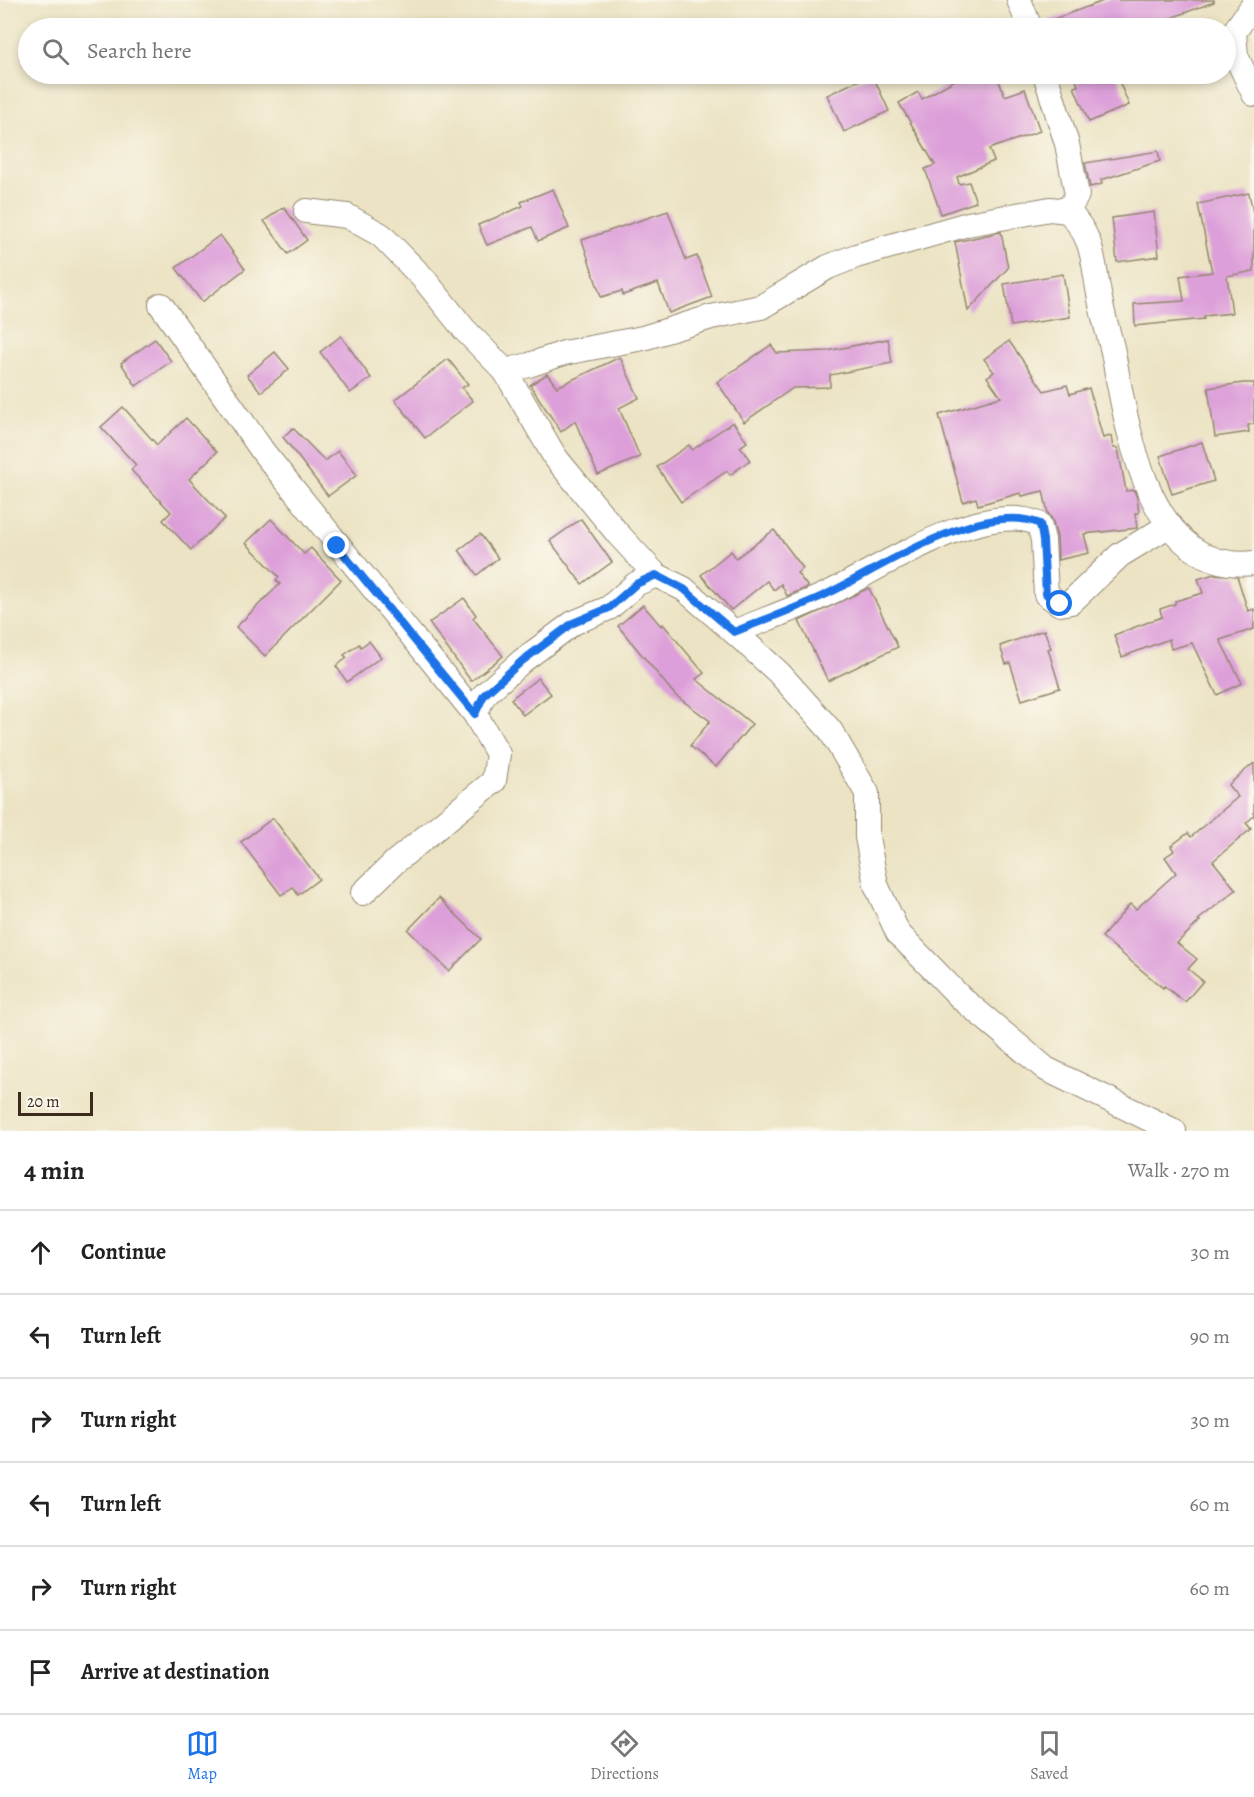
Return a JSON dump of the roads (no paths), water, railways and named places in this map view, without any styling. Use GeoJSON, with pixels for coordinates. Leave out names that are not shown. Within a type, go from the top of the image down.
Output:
{"type":"FeatureCollection","features":[{"type":"Feature","properties":{"kind":"street"},"geometry":{"type":"LineString","coordinates":[[1019,0],[1025,18]]}},
{"type":"Feature","properties":{"kind":"street"},"geometry":{"type":"LineString","coordinates":[[1236,29],[1254,4]]}},
{"type":"Feature","properties":{"kind":"street"},"geometry":{"type":"LineString","coordinates":[[1236,56],[1254,94]]}},
{"type":"Feature","properties":{"kind":"street"},"geometry":{"type":"LineString","coordinates":[[1048,84],[1067,144],[1077,195],[1068,211]]}},
{"type":"Feature","properties":{"kind":"street"},"geometry":{"type":"LineString","coordinates":[[505,371],[564,353],[643,338],[711,316],[761,307],[828,267],[856,256],[968,224],[1050,209],[1068,211],[1082,225],[1092,246],[1100,300],[1126,421],[1149,493],[1168,526],[1206,558],[1245,564],[1254,563]]}},
{"type":"Feature","properties":{"kind":"street"},"geometry":{"type":"LineString","coordinates":[[306,211],[347,216],[381,235],[424,279],[464,328],[505,371],[555,457],[618,534],[656,575],[684,589],[734,632],[779,674],[830,730],[867,793],[867,837],[876,885],[898,933],[961,998],[1046,1069],[1174,1131]]}},
{"type":"Feature","properties":{"kind":"street"},"geometry":{"type":"LineString","coordinates":[[161,305],[264,453],[475,714],[498,753],[494,781],[394,862],[363,893]]}},
{"type":"Feature","properties":{"kind":"street"},"geometry":{"type":"LineString","coordinates":[[734,632],[831,592],[916,548],[966,526],[1004,518],[1029,519],[1040,524],[1046,594],[1060,604],[1071,602],[1120,555],[1168,526]]}},
{"type":"Feature","properties":{"kind":"street"},"geometry":{"type":"LineString","coordinates":[[475,714],[484,695],[522,661],[573,623],[609,608],[636,584],[656,575]]}}]}
